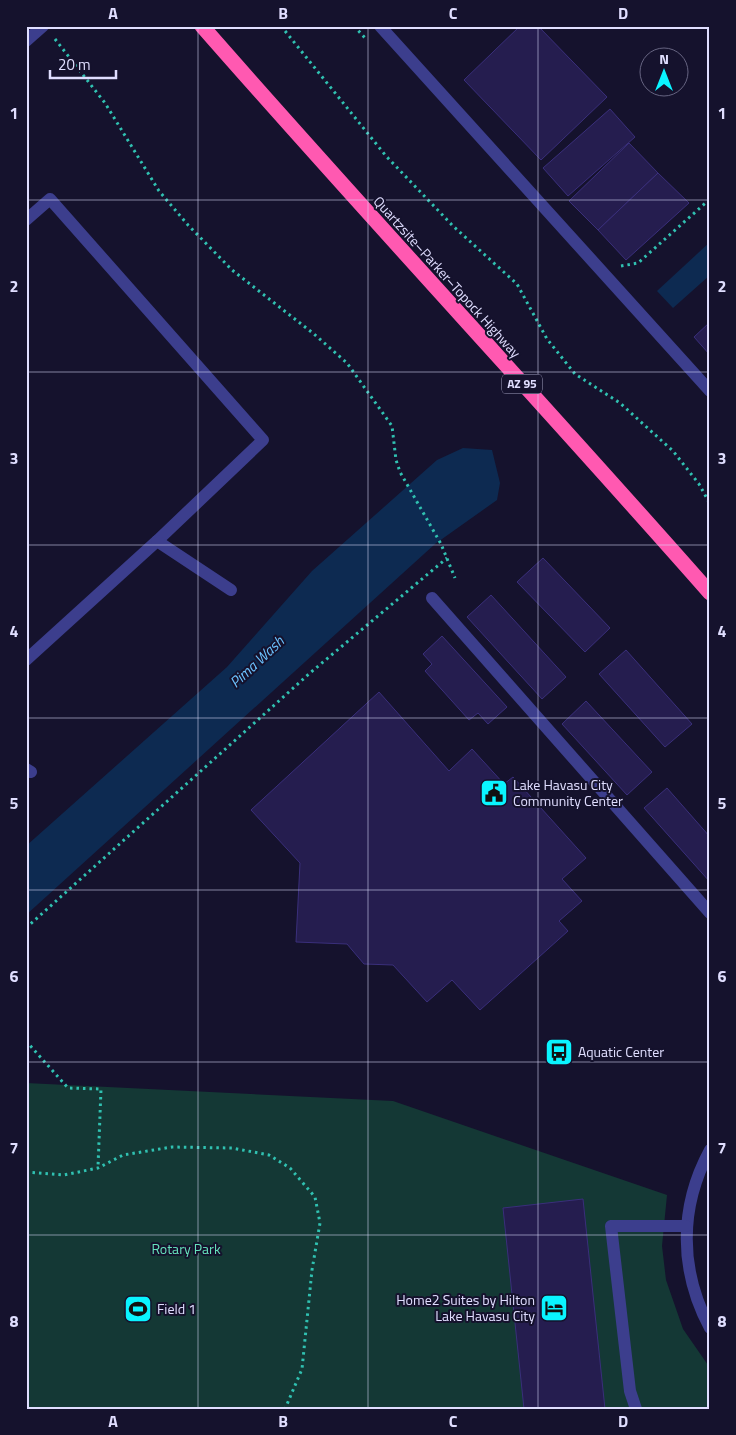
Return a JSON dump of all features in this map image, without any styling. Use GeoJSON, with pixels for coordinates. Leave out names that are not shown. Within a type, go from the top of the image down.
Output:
{"type":"FeatureCollection","features":[{"type":"Feature","properties":{"kind":"highway","name":"Quartzsite–Parker–Topock Highway"},"geometry":{"type":"LineString","coordinates":[[202,26],[334,177],[575,440],[710,592]]}},
{"type":"Feature","properties":{"kind":"street"},"geometry":{"type":"LineString","coordinates":[[380,26],[710,391]]}},
{"type":"Feature","properties":{"kind":"street"},"geometry":{"type":"LineString","coordinates":[[28,36],[47,30]]}},
{"type":"Feature","properties":{"kind":"street"},"geometry":{"type":"LineString","coordinates":[[26,220],[50,199],[262,440],[157,541],[27,657]]}},
{"type":"Feature","properties":{"kind":"street"},"geometry":{"type":"LineString","coordinates":[[157,541],[231,590]]}},
{"type":"Feature","properties":{"kind":"street"},"geometry":{"type":"LineString","coordinates":[[432,598],[710,912]]}},
{"type":"Feature","properties":{"kind":"street"},"geometry":{"type":"LineString","coordinates":[[710,1150],[690,1200],[685,1245],[690,1276],[699,1307],[710,1328]]}},
{"type":"Feature","properties":{"kind":"street"},"geometry":{"type":"LineString","coordinates":[[636,1409],[630,1391],[611,1226],[686,1226]]}},
{"type":"Feature","properties":{"kind":"path"},"geometry":{"type":"LineString","coordinates":[[281,26],[386,156],[453,226],[516,284],[547,338],[575,374],[620,403],[673,451],[698,484],[710,504]]}},
{"type":"Feature","properties":{"kind":"path"},"geometry":{"type":"LineString","coordinates":[[47,30],[105,103],[159,191],[188,225],[232,270],[314,334],[347,363],[392,426],[396,460],[441,544],[455,578]]}},
{"type":"Feature","properties":{"kind":"path"},"geometry":{"type":"LineString","coordinates":[[618,267],[638,263],[710,199]]}},
{"type":"Feature","properties":{"kind":"path"},"geometry":{"type":"LineString","coordinates":[[26,928],[310,673],[447,558]]}},
{"type":"Feature","properties":{"kind":"path"},"geometry":{"type":"LineString","coordinates":[[26,1041],[68,1088],[101,1089],[98,1168]]}},
{"type":"Feature","properties":{"kind":"path"},"geometry":{"type":"LineString","coordinates":[[26,1172],[64,1175],[98,1168],[123,1155],[172,1146],[232,1148],[268,1154],[290,1168],[315,1197],[320,1223],[312,1270],[302,1369],[284,1409]]}},
{"type":"Feature","properties":{"kind":"green space","name":"Rotary Park"},"geometry":{"type":"Polygon","coordinates":[[[26,1083],[393,1101],[667,1195],[662,1246],[666,1280],[683,1329],[710,1368],[710,1409],[26,1409],[26,1083]]]}},
{"type":"Feature","properties":{"kind":"water"},"geometry":{"type":"Polygon","coordinates":[[[710,242],[710,275],[673,308],[657,291],[710,242]]]}},
{"type":"Feature","properties":{"kind":"water","name":"Pima Wash"},"geometry":{"type":"Polygon","coordinates":[[[463,448],[492,450],[500,483],[497,500],[435,544],[26,915],[26,846],[227,667],[312,571],[437,460],[463,448]]]}},
{"type":"Feature","properties":{"kind":"building"},"geometry":{"type":"Polygon","coordinates":[[[520,26],[538,26],[607,97],[541,160],[464,80],[520,26]]]}},
{"type":"Feature","properties":{"kind":"building"},"geometry":{"type":"Polygon","coordinates":[[[610,109],[635,137],[568,196],[543,168],[610,109]]]}},
{"type":"Feature","properties":{"kind":"building"},"geometry":{"type":"Polygon","coordinates":[[[629,143],[658,173],[598,230],[569,201],[629,143]]]}},
{"type":"Feature","properties":{"kind":"building"},"geometry":{"type":"Polygon","coordinates":[[[658,173],[689,203],[626,260],[598,230],[658,173]]]}},
{"type":"Feature","properties":{"kind":"building"},"geometry":{"type":"Polygon","coordinates":[[[710,322],[710,355],[694,337],[710,322]]]}},
{"type":"Feature","properties":{"kind":"building"},"geometry":{"type":"Polygon","coordinates":[[[543,558],[610,628],[585,652],[517,582],[543,558]]]}},
{"type":"Feature","properties":{"kind":"building"},"geometry":{"type":"Polygon","coordinates":[[[491,595],[566,677],[542,699],[467,617],[491,595]]]}},
{"type":"Feature","properties":{"kind":"building"},"geometry":{"type":"Polygon","coordinates":[[[442,636],[507,707],[488,724],[478,713],[469,720],[425,671],[432,664],[423,654],[442,636]]]}},
{"type":"Feature","properties":{"kind":"building"},"geometry":{"type":"Polygon","coordinates":[[[626,650],[692,724],[665,747],[599,674],[626,650]]]}},
{"type":"Feature","properties":{"kind":"building"},"geometry":{"type":"Polygon","coordinates":[[[379,692],[449,771],[472,749],[504,784],[513,777],[586,858],[562,879],[582,901],[559,921],[568,931],[480,1010],[452,980],[427,1002],[393,965],[364,964],[347,944],[296,942],[300,863],[251,810],[379,692]]]}},
{"type":"Feature","properties":{"kind":"building"},"geometry":{"type":"Polygon","coordinates":[[[586,701],[652,772],[627,795],[562,724],[586,701]]]}},
{"type":"Feature","properties":{"kind":"building"},"geometry":{"type":"Polygon","coordinates":[[[667,788],[710,837],[710,882],[644,808],[667,788]]]}},
{"type":"Feature","properties":{"kind":"building","name":"Home2 Suites by Hilton Lake Havasu City"},"geometry":{"type":"Polygon","coordinates":[[[583,1199],[605,1409],[524,1409],[503,1208],[583,1199]]]}},
{"type":"Feature","properties":{"kind":"place","name":"Lake Havasu City Community Center"},"geometry":{"type":"Point","coordinates":[494,793]}},
{"type":"Feature","properties":{"kind":"place","name":"Aquatic Center"},"geometry":{"type":"Point","coordinates":[559,1052]}},
{"type":"Feature","properties":{"kind":"place","name":"Home2 Suites by Hilton Lake Havasu City"},"geometry":{"type":"Point","coordinates":[554,1308]}},
{"type":"Feature","properties":{"kind":"place","name":"Field 1"},"geometry":{"type":"Point","coordinates":[138,1309]}}]}
